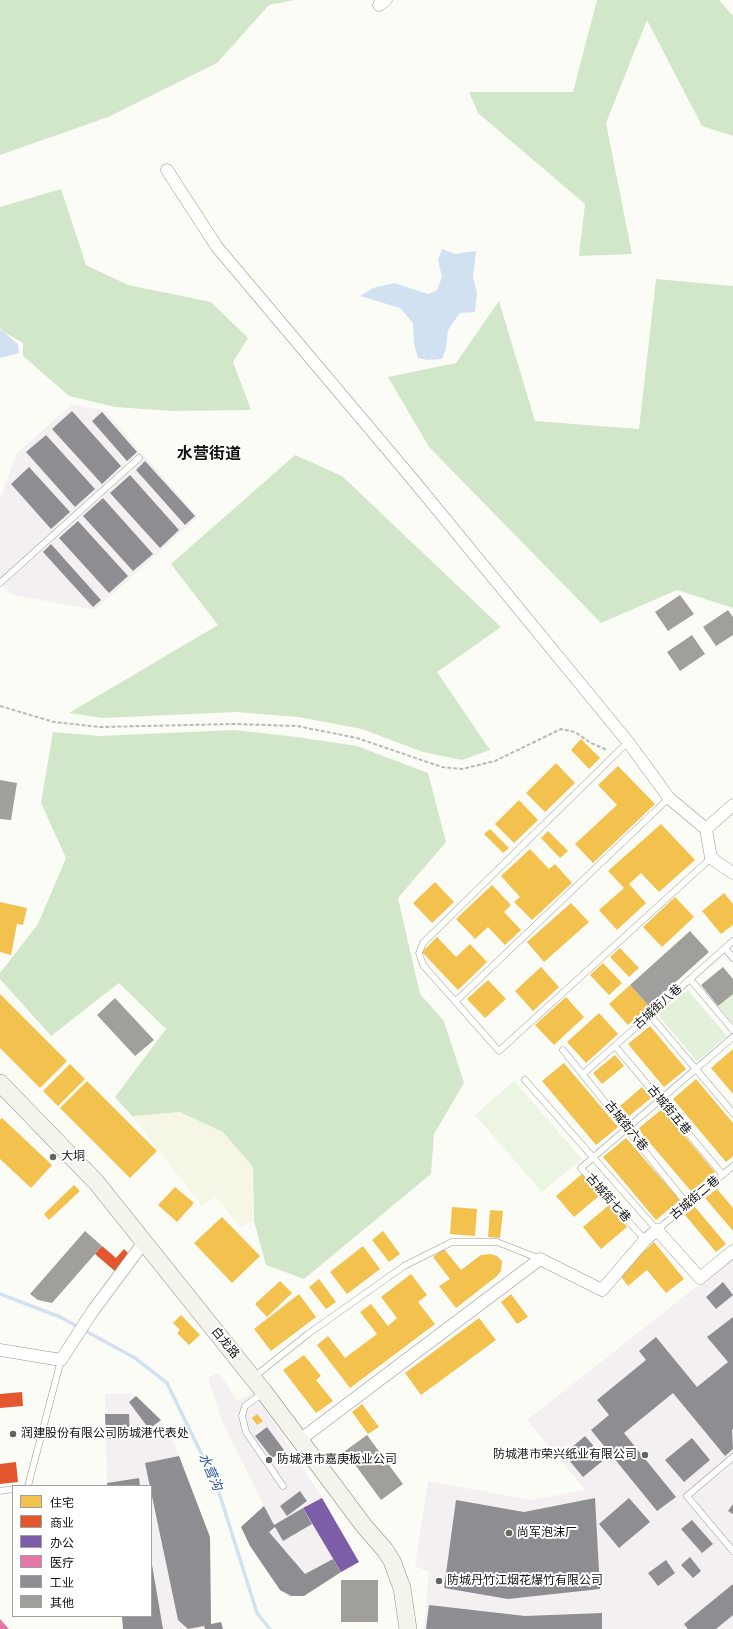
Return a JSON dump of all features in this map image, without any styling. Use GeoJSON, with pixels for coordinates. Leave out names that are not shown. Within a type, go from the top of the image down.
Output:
{"type":"FeatureCollection","features":[{"type":"Feature","properties":{"kind":"street"},"geometry":{"type":"LineString","coordinates":[[167,170],[217,247],[419,487],[628,742],[669,798],[706,829],[711,858],[733,873]]}},
{"type":"Feature","properties":{"kind":"street"},"geometry":{"type":"LineString","coordinates":[[706,829],[733,805]]}},
{"type":"Feature","properties":{"kind":"street","name":"白龙路"},"geometry":{"type":"LineString","coordinates":[[0,1083],[96,1182],[301,1439],[364,1526],[385,1550],[392,1561],[402,1588],[408,1629]]}},
{"type":"Feature","properties":{"kind":"street"},"geometry":{"type":"LineString","coordinates":[[301,1439],[540,1259],[602,1290],[645,1240],[658,1230],[700,1278],[733,1251]]}},
{"type":"Feature","properties":{"kind":"street"},"geometry":{"type":"LineString","coordinates":[[0,1350],[61,1360],[92,1312],[144,1242]]}},
{"type":"Feature","properties":{"kind":"lane"},"geometry":{"type":"LineString","coordinates":[[0,583],[139,458]]}},
{"type":"Feature","properties":{"kind":"lane"},"geometry":{"type":"LineString","coordinates":[[628,742],[423,943],[419,953],[423,964],[499,1051],[711,858]]}},
{"type":"Feature","properties":{"kind":"lane"},"geometry":{"type":"LineString","coordinates":[[456,1001],[669,798]]}},
{"type":"Feature","properties":{"kind":"lane","name":"古城街八巷"},"geometry":{"type":"LineString","coordinates":[[584,1074],[733,941]]}},
{"type":"Feature","properties":{"kind":"lane"},"geometry":{"type":"LineString","coordinates":[[725,948],[733,958]]}},
{"type":"Feature","properties":{"kind":"lane"},"geometry":{"type":"LineString","coordinates":[[690,979],[733,1030]]}},
{"type":"Feature","properties":{"kind":"lane"},"geometry":{"type":"LineString","coordinates":[[650,1015],[733,1113]]}},
{"type":"Feature","properties":{"kind":"lane"},"geometry":{"type":"LineString","coordinates":[[593,1157],[733,1037]]}},
{"type":"Feature","properties":{"kind":"lane","name":"古城街五巷"},"geometry":{"type":"LineString","coordinates":[[615,1046],[723,1174]]}},
{"type":"Feature","properties":{"kind":"lane","name":"古城街六巷"},"geometry":{"type":"LineString","coordinates":[[564,1050],[687,1204]]}},
{"type":"Feature","properties":{"kind":"lane","name":"古城街七巷"},"geometry":{"type":"LineString","coordinates":[[525,1080],[658,1230]]}},
{"type":"Feature","properties":{"kind":"lane","name":"古城街七巷"},"geometry":{"type":"LineString","coordinates":[[593,1157],[581,1168],[645,1240]]}},
{"type":"Feature","properties":{"kind":"lane","name":"古城街二巷"},"geometry":{"type":"LineString","coordinates":[[658,1230],[733,1166]]}},
{"type":"Feature","properties":{"kind":"lane"},"geometry":{"type":"LineString","coordinates":[[253,1378],[308,1334],[404,1266],[452,1242],[497,1242],[540,1259]]}},
{"type":"Feature","properties":{"kind":"lane"},"geometry":{"type":"LineString","coordinates":[[28,1485],[61,1360]]}},
{"type":"Feature","properties":{"kind":"lane"},"geometry":{"type":"LineString","coordinates":[[264,1392],[245,1406],[242,1416],[246,1432],[283,1486]]}},
{"type":"Feature","properties":{"kind":"lane"},"geometry":{"type":"LineString","coordinates":[[733,1457],[687,1496],[733,1552]]}},
{"type":"Feature","properties":{"kind":"lane"},"geometry":{"type":"LineString","coordinates":[[0,1491],[12,1489]]}},
{"type":"Feature","properties":{"kind":"path"},"geometry":{"type":"LineString","coordinates":[[0,706],[54,722],[100,727],[234,724],[298,726],[357,738],[442,767],[462,769],[495,761],[561,729],[575,732],[591,743],[615,754]]}},
{"type":"Feature","properties":{"kind":"shaded area"},"geometry":{"type":"Polygon","coordinates":[[[72,404],[105,411],[198,517],[95,610],[13,595],[0,582],[0,499],[17,453],[72,404]]]}},
{"type":"Feature","properties":{"kind":"shaded area","name":"防城港市荣兴纸业有限公司"},"geometry":{"type":"Polygon","coordinates":[[[733,1258],[733,1629],[424,1629],[429,1572],[415,1566],[428,1481],[531,1500],[585,1490],[527,1420],[733,1258]]]}},
{"type":"Feature","properties":{"kind":"shaded area","name":"防城港市嘉庚板业公司"},"geometry":{"type":"Polygon","coordinates":[[[219,1373],[238,1401],[253,1392],[262,1403],[322,1498],[359,1562],[304,1596],[291,1596],[280,1590],[251,1547],[241,1527],[264,1506],[222,1421],[208,1377],[219,1373]]]}},
{"type":"Feature","properties":{"kind":"shaded area"},"geometry":{"type":"Polygon","coordinates":[[[132,1393],[168,1428],[210,1537],[211,1624],[221,1622],[223,1629],[123,1629],[122,1617],[152,1617],[152,1485],[107,1485],[105,1394],[132,1393]]]}},
{"type":"Feature","properties":{"kind":"green space"},"geometry":{"type":"Polygon","coordinates":[[[0,0],[295,0],[269,5],[217,63],[108,117],[0,155],[0,0]]]}},
{"type":"Feature","properties":{"kind":"green space"},"geometry":{"type":"Polygon","coordinates":[[[597,0],[719,0],[733,16],[733,136],[702,126],[647,20],[606,123],[632,254],[579,256],[585,204],[478,113],[469,92],[573,92],[597,0]]]}},
{"type":"Feature","properties":{"kind":"green space"},"geometry":{"type":"Polygon","coordinates":[[[61,189],[86,265],[128,285],[211,302],[248,338],[233,362],[251,410],[172,411],[115,407],[69,396],[23,356],[23,343],[0,328],[0,207],[61,189]]]}},
{"type":"Feature","properties":{"kind":"green space"},"geometry":{"type":"Polygon","coordinates":[[[656,279],[733,286],[733,608],[677,590],[601,623],[429,447],[388,377],[456,363],[499,301],[535,421],[639,429],[656,279]]]}},
{"type":"Feature","properties":{"kind":"green space"},"geometry":{"type":"Polygon","coordinates":[[[295,455],[342,476],[501,627],[437,672],[490,750],[462,760],[423,752],[362,729],[298,717],[236,712],[103,718],[69,713],[218,625],[171,564],[295,455]]]}},
{"type":"Feature","properties":{"kind":"green space"},"geometry":{"type":"Polygon","coordinates":[[[234,730],[357,746],[428,773],[446,842],[398,898],[420,994],[444,1021],[464,1083],[434,1134],[431,1174],[304,1279],[266,1265],[254,1221],[253,1167],[223,1132],[180,1112],[132,1116],[115,1097],[166,1029],[119,983],[51,1036],[0,979],[0,973],[38,924],[66,858],[41,803],[53,732],[100,736],[234,730]]]}},
{"type":"Feature","properties":{"kind":"green space"},"geometry":{"type":"Polygon","coordinates":[[[688,990],[727,1036],[697,1061],[658,1015],[688,990]]]}},
{"type":"Feature","properties":{"kind":"green space"},"geometry":{"type":"Polygon","coordinates":[[[733,994],[733,1024],[718,1006],[733,994]]]}},
{"type":"Feature","properties":{"kind":"green space"},"geometry":{"type":"Polygon","coordinates":[[[514,1081],[582,1159],[542,1192],[475,1115],[514,1081]]]}},
{"type":"Feature","properties":{"kind":"green space"},"geometry":{"type":"Polygon","coordinates":[[[180,1112],[223,1132],[253,1167],[252,1221],[241,1227],[215,1197],[202,1206],[132,1116],[180,1112]]]}},
{"type":"Feature","properties":{"kind":"water"},"geometry":{"type":"Polygon","coordinates":[[[442,249],[455,254],[476,251],[473,277],[477,294],[475,312],[460,313],[448,330],[446,349],[442,359],[428,360],[418,358],[414,344],[413,323],[400,308],[360,296],[373,288],[394,283],[428,294],[437,290],[442,277],[438,260],[442,249]]]}},
{"type":"Feature","properties":{"kind":"water"},"geometry":{"type":"Polygon","coordinates":[[[0,329],[18,344],[19,353],[0,358],[0,329]]]}},
{"type":"Feature","properties":{"kind":"building: 住宅"},"geometry":{"type":"Polygon","coordinates":[[[581,739],[600,758],[589,769],[571,750],[581,739]]]}},
{"type":"Feature","properties":{"kind":"building: 住宅"},"geometry":{"type":"Polygon","coordinates":[[[556,763],[575,783],[545,812],[526,793],[556,763]]]}},
{"type":"Feature","properties":{"kind":"building: 住宅"},"geometry":{"type":"Polygon","coordinates":[[[618,766],[655,804],[593,863],[575,844],[617,805],[598,785],[618,766]]]}},
{"type":"Feature","properties":{"kind":"building: 住宅"},"geometry":{"type":"Polygon","coordinates":[[[519,800],[538,820],[514,843],[495,824],[519,800]]]}},
{"type":"Feature","properties":{"kind":"building: 住宅"},"geometry":{"type":"Polygon","coordinates":[[[661,824],[695,860],[659,892],[641,873],[629,884],[646,903],[617,930],[599,910],[624,888],[608,871],[661,824]]]}},
{"type":"Feature","properties":{"kind":"building: 住宅"},"geometry":{"type":"Polygon","coordinates":[[[490,829],[509,848],[503,853],[484,834],[490,829]]]}},
{"type":"Feature","properties":{"kind":"building: 住宅"},"geometry":{"type":"Polygon","coordinates":[[[548,831],[568,851],[560,858],[541,838],[548,831]]]}},
{"type":"Feature","properties":{"kind":"building: 住宅"},"geometry":{"type":"Polygon","coordinates":[[[530,849],[549,869],[555,864],[572,883],[532,920],[514,902],[520,897],[501,876],[530,849]]]}},
{"type":"Feature","properties":{"kind":"building: 住宅"},"geometry":{"type":"Polygon","coordinates":[[[435,882],[454,902],[432,923],[413,903],[435,882]]]}},
{"type":"Feature","properties":{"kind":"building: 住宅"},"geometry":{"type":"Polygon","coordinates":[[[492,885],[511,905],[504,912],[521,930],[505,945],[488,927],[475,939],[456,919],[492,885]]]}},
{"type":"Feature","properties":{"kind":"building: 住宅"},"geometry":{"type":"Polygon","coordinates":[[[724,893],[733,904],[733,925],[721,934],[702,911],[724,893]]]}},
{"type":"Feature","properties":{"kind":"building: 住宅"},"geometry":{"type":"Polygon","coordinates":[[[675,897],[694,917],[662,947],[643,927],[675,897]]]}},
{"type":"Feature","properties":{"kind":"building: 住宅"},"geometry":{"type":"Polygon","coordinates":[[[0,902],[27,908],[23,925],[17,924],[11,955],[0,952],[0,902]]]}},
{"type":"Feature","properties":{"kind":"building: 住宅"},"geometry":{"type":"Polygon","coordinates":[[[571,903],[589,922],[544,962],[527,942],[571,903]]]}},
{"type":"Feature","properties":{"kind":"building: 住宅"},"geometry":{"type":"Polygon","coordinates":[[[437,937],[456,957],[470,944],[487,962],[458,990],[422,952],[437,937]]]}},
{"type":"Feature","properties":{"kind":"building: 住宅"},"geometry":{"type":"Polygon","coordinates":[[[620,948],[639,968],[629,977],[610,957],[620,948]]]}},
{"type":"Feature","properties":{"kind":"building: 住宅"},"geometry":{"type":"Polygon","coordinates":[[[603,963],[622,983],[609,995],[590,975],[603,963]]]}},
{"type":"Feature","properties":{"kind":"building: 住宅"},"geometry":{"type":"Polygon","coordinates":[[[541,967],[559,987],[533,1011],[515,991],[541,967]]]}},
{"type":"Feature","properties":{"kind":"building: 住宅"},"geometry":{"type":"Polygon","coordinates":[[[488,980],[506,999],[485,1018],[467,999],[488,980]]]}},
{"type":"Feature","properties":{"kind":"building: 住宅"},"geometry":{"type":"Polygon","coordinates":[[[630,985],[649,1006],[628,1025],[609,1004],[630,985]]]}},
{"type":"Feature","properties":{"kind":"building: 住宅"},"geometry":{"type":"Polygon","coordinates":[[[0,994],[67,1061],[40,1088],[0,1048],[0,994]]]}},
{"type":"Feature","properties":{"kind":"building: 住宅"},"geometry":{"type":"Polygon","coordinates":[[[566,997],[584,1017],[554,1045],[535,1025],[566,997]]]}},
{"type":"Feature","properties":{"kind":"building: 住宅"},"geometry":{"type":"Polygon","coordinates":[[[599,1013],[618,1034],[586,1063],[567,1042],[599,1013]]]}},
{"type":"Feature","properties":{"kind":"building: 住宅"},"geometry":{"type":"Polygon","coordinates":[[[650,1026],[686,1069],[664,1087],[628,1044],[650,1026]]]}},
{"type":"Feature","properties":{"kind":"building: 住宅"},"geometry":{"type":"Polygon","coordinates":[[[733,1049],[733,1094],[711,1068],[733,1049]]]}},
{"type":"Feature","properties":{"kind":"building: 住宅"},"geometry":{"type":"Polygon","coordinates":[[[615,1055],[624,1066],[602,1084],[593,1073],[615,1055]]]}},
{"type":"Feature","properties":{"kind":"building: 住宅"},"geometry":{"type":"Polygon","coordinates":[[[564,1063],[618,1127],[596,1145],[542,1081],[564,1063]]]}},
{"type":"Feature","properties":{"kind":"building: 住宅"},"geometry":{"type":"Polygon","coordinates":[[[70,1064],[85,1079],[58,1106],[43,1091],[70,1064]]]}},
{"type":"Feature","properties":{"kind":"building: 住宅"},"geometry":{"type":"Polygon","coordinates":[[[696,1079],[733,1123],[733,1156],[726,1162],[673,1099],[696,1079]]]}},
{"type":"Feature","properties":{"kind":"building: 住宅"},"geometry":{"type":"Polygon","coordinates":[[[87,1081],[157,1151],[130,1178],[60,1108],[87,1081]]]}},
{"type":"Feature","properties":{"kind":"building: 住宅"},"geometry":{"type":"Polygon","coordinates":[[[642,1087],[651,1098],[629,1116],[620,1106],[642,1087]]]}},
{"type":"Feature","properties":{"kind":"building: 住宅"},"geometry":{"type":"Polygon","coordinates":[[[662,1109],[715,1172],[691,1191],[638,1129],[662,1109]]]}},
{"type":"Feature","properties":{"kind":"building: 住宅"},"geometry":{"type":"Polygon","coordinates":[[[2,1118],[52,1165],[31,1188],[0,1159],[0,1120],[2,1118]]]}},
{"type":"Feature","properties":{"kind":"building: 住宅"},"geometry":{"type":"Polygon","coordinates":[[[626,1138],[680,1200],[656,1220],[603,1157],[626,1138]]]}},
{"type":"Feature","properties":{"kind":"building: 住宅"},"geometry":{"type":"Polygon","coordinates":[[[582,1174],[600,1195],[574,1217],[556,1196],[582,1174]]]}},
{"type":"Feature","properties":{"kind":"building: 住宅"},"geometry":{"type":"Polygon","coordinates":[[[74,1185],[80,1191],[49,1220],[44,1214],[74,1185]]]}},
{"type":"Feature","properties":{"kind":"building: 住宅"},"geometry":{"type":"Polygon","coordinates":[[[175,1187],[194,1203],[177,1222],[158,1205],[175,1187]]]}},
{"type":"Feature","properties":{"kind":"building: 住宅"},"geometry":{"type":"Polygon","coordinates":[[[717,1189],[733,1208],[733,1231],[705,1198],[717,1189]]]}},
{"type":"Feature","properties":{"kind":"building: 住宅"},"geometry":{"type":"Polygon","coordinates":[[[609,1205],[627,1227],[601,1249],[583,1227],[609,1205]]]}},
{"type":"Feature","properties":{"kind":"building: 住宅"},"geometry":{"type":"Polygon","coordinates":[[[452,1207],[477,1209],[475,1236],[450,1234],[452,1207]]]}},
{"type":"Feature","properties":{"kind":"building: 住宅"},"geometry":{"type":"Polygon","coordinates":[[[695,1207],[726,1244],[716,1252],[685,1215],[695,1207]]]}},
{"type":"Feature","properties":{"kind":"building: 住宅"},"geometry":{"type":"Polygon","coordinates":[[[490,1210],[503,1211],[500,1238],[488,1237],[490,1210]]]}},
{"type":"Feature","properties":{"kind":"building: 住宅"},"geometry":{"type":"Polygon","coordinates":[[[222,1217],[260,1256],[232,1283],[194,1243],[222,1217]]]}},
{"type":"Feature","properties":{"kind":"building: 住宅"},"geometry":{"type":"Polygon","coordinates":[[[383,1231],[400,1254],[389,1262],[372,1240],[383,1231]]]}},
{"type":"Feature","properties":{"kind":"building: 住宅"},"geometry":{"type":"Polygon","coordinates":[[[654,1242],[684,1279],[666,1293],[647,1270],[628,1286],[619,1274],[654,1242]]]}},
{"type":"Feature","properties":{"kind":"building: 住宅"},"geometry":{"type":"Polygon","coordinates":[[[363,1246],[380,1269],[347,1294],[330,1272],[363,1246]]]}},
{"type":"Feature","properties":{"kind":"building: 住宅"},"geometry":{"type":"Polygon","coordinates":[[[444,1249],[461,1270],[481,1255],[490,1254],[497,1256],[502,1261],[501,1271],[497,1276],[456,1308],[439,1286],[450,1279],[433,1257],[444,1249]]]}},
{"type":"Feature","properties":{"kind":"building: 住宅"},"geometry":{"type":"Polygon","coordinates":[[[411,1274],[427,1295],[418,1302],[435,1324],[350,1388],[317,1345],[328,1336],[345,1358],[377,1334],[360,1312],[371,1304],[388,1326],[397,1318],[381,1297],[411,1274]]]}},
{"type":"Feature","properties":{"kind":"building: 住宅"},"geometry":{"type":"Polygon","coordinates":[[[319,1279],[336,1302],[326,1309],[309,1287],[319,1279]]]}},
{"type":"Feature","properties":{"kind":"building: 住宅"},"geometry":{"type":"Polygon","coordinates":[[[280,1281],[292,1293],[267,1317],[255,1304],[280,1281]]]}},
{"type":"Feature","properties":{"kind":"building: 住宅"},"geometry":{"type":"Polygon","coordinates":[[[299,1294],[316,1317],[271,1351],[254,1329],[299,1294]]]}},
{"type":"Feature","properties":{"kind":"building: 住宅"},"geometry":{"type":"Polygon","coordinates":[[[511,1294],[528,1317],[517,1324],[501,1302],[511,1294]]]}},
{"type":"Feature","properties":{"kind":"building: 住宅"},"geometry":{"type":"Polygon","coordinates":[[[181,1315],[200,1335],[189,1345],[177,1333],[180,1330],[173,1323],[181,1315]]]}},
{"type":"Feature","properties":{"kind":"building: 住宅"},"geometry":{"type":"Polygon","coordinates":[[[479,1318],[496,1340],[421,1395],[405,1373],[479,1318]]]}},
{"type":"Feature","properties":{"kind":"building: 住宅"},"geometry":{"type":"Polygon","coordinates":[[[304,1355],[321,1376],[316,1380],[333,1401],[316,1413],[283,1370],[304,1355]]]}},
{"type":"Feature","properties":{"kind":"building: 住宅"},"geometry":{"type":"Polygon","coordinates":[[[362,1404],[379,1427],[368,1434],[352,1412],[362,1404]]]}},
{"type":"Feature","properties":{"kind":"building: 住宅"},"geometry":{"type":"Polygon","coordinates":[[[257,1414],[263,1421],[257,1425],[252,1418],[257,1414]]]}},
{"type":"Feature","properties":{"kind":"building: 商业"},"geometry":{"type":"Polygon","coordinates":[[[102,1246],[116,1258],[124,1249],[130,1255],[116,1272],[95,1254],[102,1246]]]}},
{"type":"Feature","properties":{"kind":"building: 商业"},"geometry":{"type":"Polygon","coordinates":[[[22,1392],[23,1406],[0,1408],[0,1394],[22,1392]]]}},
{"type":"Feature","properties":{"kind":"building: 商业"},"geometry":{"type":"Polygon","coordinates":[[[16,1462],[18,1482],[0,1484],[0,1464],[16,1462]]]}},
{"type":"Feature","properties":{"kind":"building: 办公"},"geometry":{"type":"Polygon","coordinates":[[[322,1498],[359,1562],[341,1572],[303,1508],[322,1498]]]}},
{"type":"Feature","properties":{"kind":"building: 医疗"},"geometry":{"type":"Polygon","coordinates":[[[0,1619],[9,1629],[0,1629],[0,1619]]]}},
{"type":"Feature","properties":{"kind":"building: 工业"},"geometry":{"type":"Polygon","coordinates":[[[72,411],[121,466],[102,484],[52,429],[72,411]]]}},
{"type":"Feature","properties":{"kind":"building: 工业"},"geometry":{"type":"Polygon","coordinates":[[[102,412],[137,452],[127,461],[92,421],[102,412]]]}},
{"type":"Feature","properties":{"kind":"building: 工业"},"geometry":{"type":"Polygon","coordinates":[[[46,435],[95,489],[75,507],[26,452],[46,435]]]}},
{"type":"Feature","properties":{"kind":"building: 工业"},"geometry":{"type":"Polygon","coordinates":[[[145,461],[195,516],[185,525],[136,470],[145,461]]]}},
{"type":"Feature","properties":{"kind":"building: 工业"},"geometry":{"type":"Polygon","coordinates":[[[29,467],[70,512],[51,529],[11,484],[29,467]]]}},
{"type":"Feature","properties":{"kind":"building: 工业"},"geometry":{"type":"Polygon","coordinates":[[[130,475],[179,530],[160,548],[110,493],[130,475]]]}},
{"type":"Feature","properties":{"kind":"building: 工业"},"geometry":{"type":"Polygon","coordinates":[[[103,498],[153,554],[133,571],[83,516],[103,498]]]}},
{"type":"Feature","properties":{"kind":"building: 工业"},"geometry":{"type":"Polygon","coordinates":[[[78,521],[128,576],[109,593],[59,538],[78,521]]]}},
{"type":"Feature","properties":{"kind":"building: 工业"},"geometry":{"type":"Polygon","coordinates":[[[51,544],[101,600],[93,607],[43,552],[51,544]]]}},
{"type":"Feature","properties":{"kind":"building: 工业"},"geometry":{"type":"Polygon","coordinates":[[[723,1282],[733,1295],[716,1309],[706,1297],[723,1282]]]}},
{"type":"Feature","properties":{"kind":"building: 工业"},"geometry":{"type":"Polygon","coordinates":[[[733,1317],[733,1449],[725,1456],[673,1393],[624,1433],[676,1497],[657,1511],[591,1430],[609,1415],[597,1400],[646,1360],[639,1351],[656,1337],[697,1387],[728,1362],[707,1337],[733,1317]]]}},
{"type":"Feature","properties":{"kind":"building: 工业"},"geometry":{"type":"Polygon","coordinates":[[[136,1396],[161,1420],[149,1429],[129,1402],[136,1396]]]}},
{"type":"Feature","properties":{"kind":"building: 工业"},"geometry":{"type":"Polygon","coordinates":[[[105,1414],[129,1414],[130,1438],[106,1439],[105,1414]]]}},
{"type":"Feature","properties":{"kind":"building: 工业"},"geometry":{"type":"Polygon","coordinates":[[[267,1427],[284,1450],[272,1458],[255,1436],[267,1427]]]}},
{"type":"Feature","properties":{"kind":"building: 工业"},"geometry":{"type":"Polygon","coordinates":[[[585,1436],[605,1459],[583,1477],[564,1454],[585,1436]]]}},
{"type":"Feature","properties":{"kind":"building: 工业"},"geometry":{"type":"Polygon","coordinates":[[[692,1438],[710,1460],[684,1482],[665,1460],[692,1438]]]}},
{"type":"Feature","properties":{"kind":"building: 工业"},"geometry":{"type":"Polygon","coordinates":[[[179,1456],[210,1537],[211,1624],[221,1622],[223,1629],[205,1629],[204,1626],[188,1629],[178,1620],[152,1496],[152,1485],[150,1485],[145,1463],[179,1456]]]}},
{"type":"Feature","properties":{"kind":"building: 工业"},"geometry":{"type":"Polygon","coordinates":[[[139,1478],[140,1485],[107,1485],[107,1483],[139,1478]]]}},
{"type":"Feature","properties":{"kind":"building: 工业"},"geometry":{"type":"Polygon","coordinates":[[[300,1491],[307,1501],[287,1516],[280,1506],[300,1491]]]}},
{"type":"Feature","properties":{"kind":"building: 工业"},"geometry":{"type":"Polygon","coordinates":[[[595,1498],[600,1589],[508,1599],[444,1588],[456,1500],[524,1512],[595,1498]]]}},
{"type":"Feature","properties":{"kind":"building: 工业"},"geometry":{"type":"Polygon","coordinates":[[[629,1498],[650,1522],[619,1548],[599,1524],[629,1498]]]}},
{"type":"Feature","properties":{"kind":"building: 工业"},"geometry":{"type":"Polygon","coordinates":[[[733,1504],[733,1514],[728,1511],[733,1504]]]}},
{"type":"Feature","properties":{"kind":"building: 工业"},"geometry":{"type":"Polygon","coordinates":[[[264,1506],[274,1525],[303,1508],[312,1524],[283,1541],[275,1527],[269,1532],[305,1574],[333,1559],[341,1572],[304,1596],[291,1596],[280,1590],[250,1546],[241,1527],[264,1506]]]}},
{"type":"Feature","properties":{"kind":"building: 工业"},"geometry":{"type":"Polygon","coordinates":[[[692,1520],[713,1544],[702,1553],[681,1529],[692,1520]]]}},
{"type":"Feature","properties":{"kind":"building: 工业"},"geometry":{"type":"Polygon","coordinates":[[[690,1557],[701,1571],[693,1578],[681,1565],[690,1557]]]}},
{"type":"Feature","properties":{"kind":"building: 工业"},"geometry":{"type":"Polygon","coordinates":[[[666,1560],[675,1573],[658,1586],[648,1573],[666,1560]]]}},
{"type":"Feature","properties":{"kind":"building: 工业"},"geometry":{"type":"Polygon","coordinates":[[[152,1565],[163,1629],[123,1629],[122,1617],[152,1617],[152,1565]]]}},
{"type":"Feature","properties":{"kind":"building: 工业"},"geometry":{"type":"Polygon","coordinates":[[[733,1584],[733,1615],[716,1629],[688,1629],[684,1624],[733,1584]]]}},
{"type":"Feature","properties":{"kind":"building: 工业"},"geometry":{"type":"Polygon","coordinates":[[[429,1605],[525,1616],[602,1613],[602,1629],[426,1629],[429,1605]]]}},
{"type":"Feature","properties":{"kind":"building: 其他"},"geometry":{"type":"Polygon","coordinates":[[[680,595],[694,614],[668,631],[655,612],[680,595]]]}},
{"type":"Feature","properties":{"kind":"building: 其他"},"geometry":{"type":"Polygon","coordinates":[[[728,610],[733,617],[733,635],[716,646],[703,627],[728,610]]]}},
{"type":"Feature","properties":{"kind":"building: 其他"},"geometry":{"type":"Polygon","coordinates":[[[692,635],[705,654],[680,671],[667,652],[692,635]]]}},
{"type":"Feature","properties":{"kind":"building: 其他"},"geometry":{"type":"Polygon","coordinates":[[[0,780],[17,783],[11,820],[0,819],[0,780]]]}},
{"type":"Feature","properties":{"kind":"building: 其他"},"geometry":{"type":"Polygon","coordinates":[[[690,931],[709,952],[649,1006],[630,985],[690,931]]]}},
{"type":"Feature","properties":{"kind":"building: 其他"},"geometry":{"type":"Polygon","coordinates":[[[723,967],[733,979],[733,994],[718,1006],[701,985],[723,967]]]}},
{"type":"Feature","properties":{"kind":"building: 其他"},"geometry":{"type":"Polygon","coordinates":[[[115,998],[154,1040],[135,1056],[97,1015],[115,998]]]}},
{"type":"Feature","properties":{"kind":"building: 其他"},"geometry":{"type":"Polygon","coordinates":[[[85,1231],[102,1246],[52,1303],[38,1300],[30,1294],[85,1231]]]}},
{"type":"Feature","properties":{"kind":"building: 其他"},"geometry":{"type":"Polygon","coordinates":[[[367,1435],[403,1484],[381,1500],[345,1451],[367,1435]]]}},
{"type":"Feature","properties":{"kind":"building: 其他"},"geometry":{"type":"Polygon","coordinates":[[[341,1580],[378,1580],[378,1622],[341,1622],[341,1580]]]}},
{"type":"Feature","properties":{"kind":"waterway","name":"水营沟"},"geometry":{"type":"LineString","coordinates":[[0,1294],[60,1317],[135,1358],[167,1383],[217,1486],[257,1613],[270,1629]]}},
{"type":"Feature","properties":{"kind":"place","name":"大垌"},"geometry":{"type":"Point","coordinates":[53,1157]}},
{"type":"Feature","properties":{"kind":"place","name":"润建股份有限公司防城港代表处"},"geometry":{"type":"Point","coordinates":[13,1434]}},
{"type":"Feature","properties":{"kind":"place","name":"防城港市荣兴纸业有限公司"},"geometry":{"type":"Point","coordinates":[645,1455]}},
{"type":"Feature","properties":{"kind":"place","name":"防城港市嘉庚板业公司"},"geometry":{"type":"Point","coordinates":[269,1460]}},
{"type":"Feature","properties":{"kind":"place","name":"尚军泡沫厂"},"geometry":{"type":"Point","coordinates":[509,1533]}},
{"type":"Feature","properties":{"kind":"place","name":"防城丹竹江烟花爆竹有限公司"},"geometry":{"type":"Point","coordinates":[439,1581]}},
{"type":"Feature","properties":{"kind":"district","name":"水营街道"},"geometry":{"type":"Point","coordinates":[209,454]}}]}
